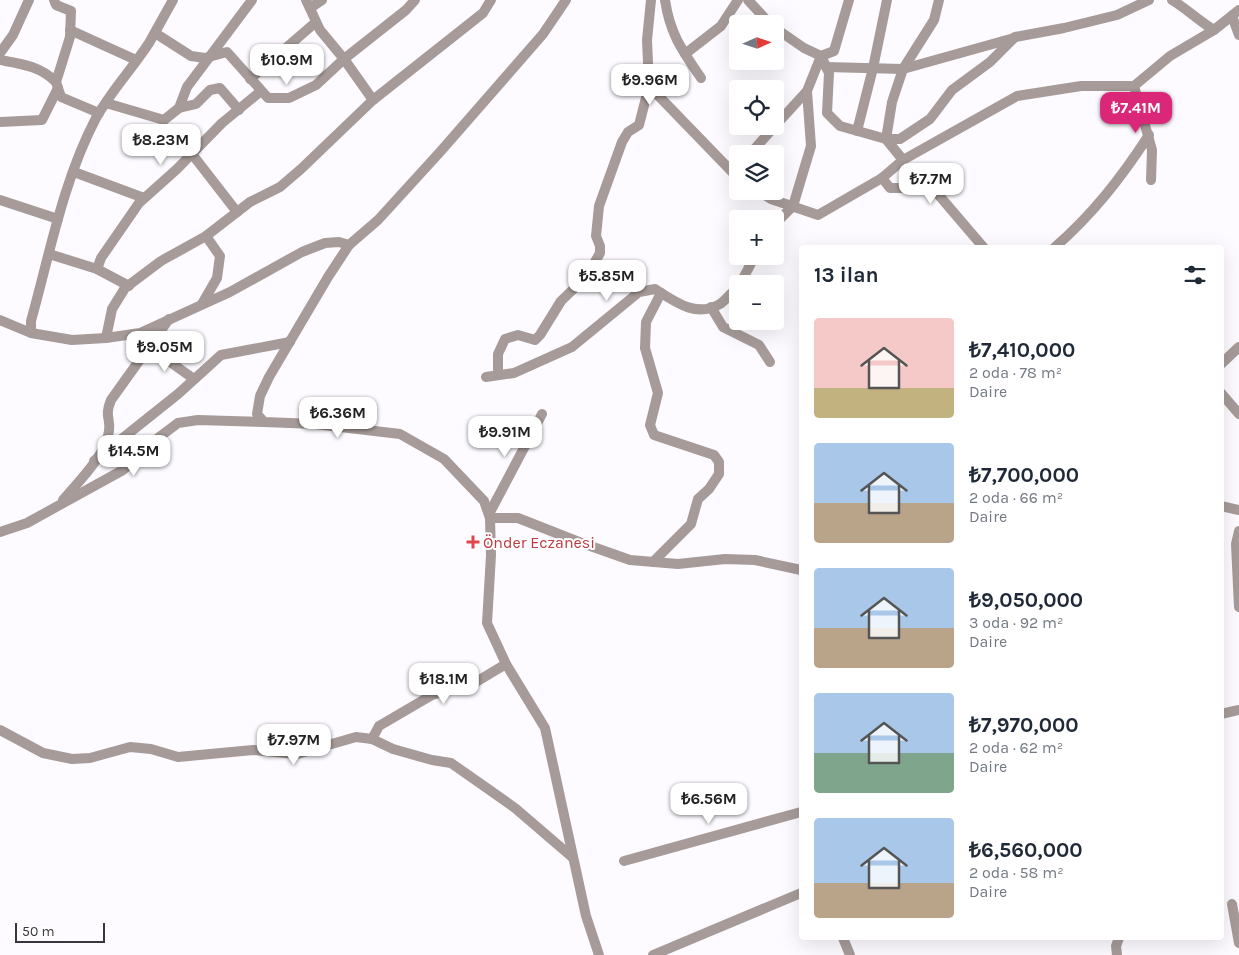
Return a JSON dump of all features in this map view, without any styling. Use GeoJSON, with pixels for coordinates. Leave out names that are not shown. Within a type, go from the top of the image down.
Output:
{"type":"FeatureCollection","features":[{"type":"Feature","properties":{"kind":"street"},"geometry":{"type":"LineString","coordinates":[[0,53],[13,35],[29,0]]}},
{"type":"Feature","properties":{"kind":"street"},"geometry":{"type":"LineString","coordinates":[[0,122],[42,120],[57,85],[70,37],[71,11],[56,5],[54,0]]}},
{"type":"Feature","properties":{"kind":"street"},"geometry":{"type":"LineString","coordinates":[[31,333],[31,321],[58,219],[74,172],[99,113],[155,33],[173,0]]}},
{"type":"Feature","properties":{"kind":"street"},"geometry":{"type":"LineString","coordinates":[[179,108],[187,87],[252,0]]}},
{"type":"Feature","properties":{"kind":"street"},"geometry":{"type":"LineString","coordinates":[[322,0],[308,4],[320,30],[344,59],[373,100]]}},
{"type":"Feature","properties":{"kind":"street"},"geometry":{"type":"LineString","coordinates":[[155,33],[191,56],[208,57],[227,52],[268,98],[289,98],[316,85],[344,59],[406,10],[415,0]]}},
{"type":"Feature","properties":{"kind":"street"},"geometry":{"type":"LineString","coordinates":[[106,338],[112,309],[125,288],[161,261],[206,236],[250,202],[280,187],[373,100],[483,13],[491,0]]}},
{"type":"Feature","properties":{"kind":"street"},"geometry":{"type":"LineString","coordinates":[[264,422],[257,414],[260,396],[290,342],[349,245],[378,220],[440,152],[543,34],[566,0]]}},
{"type":"Feature","properties":{"kind":"street"},"geometry":{"type":"LineString","coordinates":[[498,375],[498,354],[505,340],[518,335],[535,340],[561,301],[587,276],[600,253],[600,246],[596,236],[599,206],[622,142],[628,132],[639,126],[649,86],[647,40],[651,0]]}},
{"type":"Feature","properties":{"kind":"street"},"geometry":{"type":"LineString","coordinates":[[665,0],[668,22],[685,54],[701,78]]}},
{"type":"Feature","properties":{"kind":"street"},"geometry":{"type":"LineString","coordinates":[[685,54],[721,26],[738,0]]}},
{"type":"Feature","properties":{"kind":"street"},"geometry":{"type":"LineString","coordinates":[[748,0],[762,15]]}},
{"type":"Feature","properties":{"kind":"street"},"geometry":{"type":"LineString","coordinates":[[784,116],[807,91],[821,56],[834,50],[849,0]]}},
{"type":"Feature","properties":{"kind":"street"},"geometry":{"type":"LineString","coordinates":[[857,131],[873,68],[887,0]]}},
{"type":"Feature","properties":{"kind":"street"},"geometry":{"type":"LineString","coordinates":[[903,160],[886,139],[892,102],[903,69],[934,20],[939,0]]}},
{"type":"Feature","properties":{"kind":"street"},"geometry":{"type":"LineString","coordinates":[[826,68],[903,69],[1015,38],[1117,14],[1149,0]]}},
{"type":"Feature","properties":{"kind":"street"},"geometry":{"type":"LineString","coordinates":[[1172,0],[1214,30]]}},
{"type":"Feature","properties":{"kind":"street"},"geometry":{"type":"LineString","coordinates":[[774,200],[818,215],[882,178],[903,160],[1017,96],[1081,86],[1134,86],[1170,56],[1214,30],[1235,13],[1239,35]]}},
{"type":"Feature","properties":{"kind":"street"},"geometry":{"type":"LineString","coordinates":[[250,79],[316,22]]}},
{"type":"Feature","properties":{"kind":"street"},"geometry":{"type":"LineString","coordinates":[[70,30],[136,60]]}},
{"type":"Feature","properties":{"kind":"street"},"geometry":{"type":"LineString","coordinates":[[784,34],[804,48],[821,56],[829,73],[827,113],[840,126],[886,139],[900,139],[930,120],[952,90],[990,62],[1015,38]]}},
{"type":"Feature","properties":{"kind":"street"},"geometry":{"type":"LineString","coordinates":[[0,60],[32,65],[46,72],[57,85],[61,97],[99,113]]}},
{"type":"Feature","properties":{"kind":"street"},"geometry":{"type":"LineString","coordinates":[[649,86],[729,166]]}},
{"type":"Feature","properties":{"kind":"street"},"geometry":{"type":"LineString","coordinates":[[1134,86],[1152,150],[1151,180]]}},
{"type":"Feature","properties":{"kind":"street"},"geometry":{"type":"LineString","coordinates":[[106,103],[164,120],[179,108],[196,104],[210,90],[220,88],[239,110]]}},
{"type":"Feature","properties":{"kind":"street"},"geometry":{"type":"LineString","coordinates":[[98,269],[101,258],[144,198],[192,154],[222,123],[261,91]]}},
{"type":"Feature","properties":{"kind":"street"},"geometry":{"type":"LineString","coordinates":[[784,214],[792,206],[811,146],[807,91]]}},
{"type":"Feature","properties":{"kind":"street"},"geometry":{"type":"LineString","coordinates":[[758,145],[767,135]]}},
{"type":"Feature","properties":{"kind":"street"},"geometry":{"type":"LineString","coordinates":[[1057,245],[1076,229],[1121,179],[1149,135]]}},
{"type":"Feature","properties":{"kind":"street"},"geometry":{"type":"LineString","coordinates":[[192,154],[237,212]]}},
{"type":"Feature","properties":{"kind":"street"},"geometry":{"type":"LineString","coordinates":[[74,172],[144,198]]}},
{"type":"Feature","properties":{"kind":"street"},"geometry":{"type":"LineString","coordinates":[[882,178],[890,188],[927,188],[938,194],[981,245]]}},
{"type":"Feature","properties":{"kind":"street"},"geometry":{"type":"LineString","coordinates":[[0,200],[58,219]]}},
{"type":"Feature","properties":{"kind":"street"},"geometry":{"type":"LineString","coordinates":[[202,304],[217,278],[220,256],[206,236]]}},
{"type":"Feature","properties":{"kind":"street"},"geometry":{"type":"LineString","coordinates":[[0,320],[31,333],[72,340],[140,333],[263,275],[302,252],[325,243],[339,242],[349,245]]}},
{"type":"Feature","properties":{"kind":"street"},"geometry":{"type":"LineString","coordinates":[[49,254],[98,269],[129,286]]}},
{"type":"Feature","properties":{"kind":"street"},"geometry":{"type":"LineString","coordinates":[[486,377],[514,373],[572,347],[639,292],[655,289],[684,307],[701,311],[720,304],[729,296]]}},
{"type":"Feature","properties":{"kind":"street"},"geometry":{"type":"LineString","coordinates":[[653,562],[691,524],[698,499],[710,489],[719,474],[719,462],[714,455],[654,435],[650,425],[658,393],[645,348],[646,322],[661,293]]}},
{"type":"Feature","properties":{"kind":"street"},"geometry":{"type":"LineString","coordinates":[[711,307],[723,327],[759,345],[770,362]]}},
{"type":"Feature","properties":{"kind":"street"},"geometry":{"type":"LineString","coordinates":[[59,505],[103,447],[109,430],[106,411],[111,400],[170,318]]}},
{"type":"Feature","properties":{"kind":"street"},"geometry":{"type":"LineString","coordinates":[[94,461],[221,355],[290,342]]}},
{"type":"Feature","properties":{"kind":"street"},"geometry":{"type":"LineString","coordinates":[[149,347],[194,379]]}},
{"type":"Feature","properties":{"kind":"street"},"geometry":{"type":"LineString","coordinates":[[1224,361],[1239,347]]}},
{"type":"Feature","properties":{"kind":"street"},"geometry":{"type":"LineString","coordinates":[[1224,396],[1239,414]]}},
{"type":"Feature","properties":{"kind":"street"},"geometry":{"type":"LineString","coordinates":[[489,516],[542,414]]}},
{"type":"Feature","properties":{"kind":"street"},"geometry":{"type":"LineString","coordinates":[[0,532],[27,523],[123,470],[158,438],[178,423],[198,420],[315,424],[400,434],[444,458],[484,501],[489,516],[491,555],[487,623],[506,664],[545,728],[586,916],[599,955]]}},
{"type":"Feature","properties":{"kind":"street"},"geometry":{"type":"LineString","coordinates":[[1224,507],[1239,510]]}},
{"type":"Feature","properties":{"kind":"street"},"geometry":{"type":"LineString","coordinates":[[489,516],[518,518],[630,560],[678,564],[724,558],[748,560],[799,570]]}},
{"type":"Feature","properties":{"kind":"street"},"geometry":{"type":"LineString","coordinates":[[1239,531],[1236,544],[1239,606]]}},
{"type":"Feature","properties":{"kind":"street"},"geometry":{"type":"LineString","coordinates":[[372,739],[378,726],[432,695],[476,682],[506,664]]}},
{"type":"Feature","properties":{"kind":"street"},"geometry":{"type":"LineString","coordinates":[[1224,713],[1239,710]]}},
{"type":"Feature","properties":{"kind":"street"},"geometry":{"type":"LineString","coordinates":[[0,730],[42,753],[72,759],[90,758],[130,747],[151,749],[178,756],[254,750],[297,754],[356,737],[372,739],[401,751],[451,763],[515,808],[572,856]]}},
{"type":"Feature","properties":{"kind":"street"},"geometry":{"type":"LineString","coordinates":[[624,861],[799,813]]}},
{"type":"Feature","properties":{"kind":"street"},"geometry":{"type":"LineString","coordinates":[[652,955],[799,894]]}},
{"type":"Feature","properties":{"kind":"street"},"geometry":{"type":"LineString","coordinates":[[1224,908],[1236,903],[1239,942]]}},
{"type":"Feature","properties":{"kind":"street"},"geometry":{"type":"LineString","coordinates":[[844,940],[850,955]]}},
{"type":"Feature","properties":{"kind":"street"},"geometry":{"type":"LineString","coordinates":[[1117,955],[1116,946],[1118,940]]}},
{"type":"Feature","properties":{"kind":"place","name":"Önder Eczanesi"},"geometry":{"type":"Point","coordinates":[473,542]}}]}
